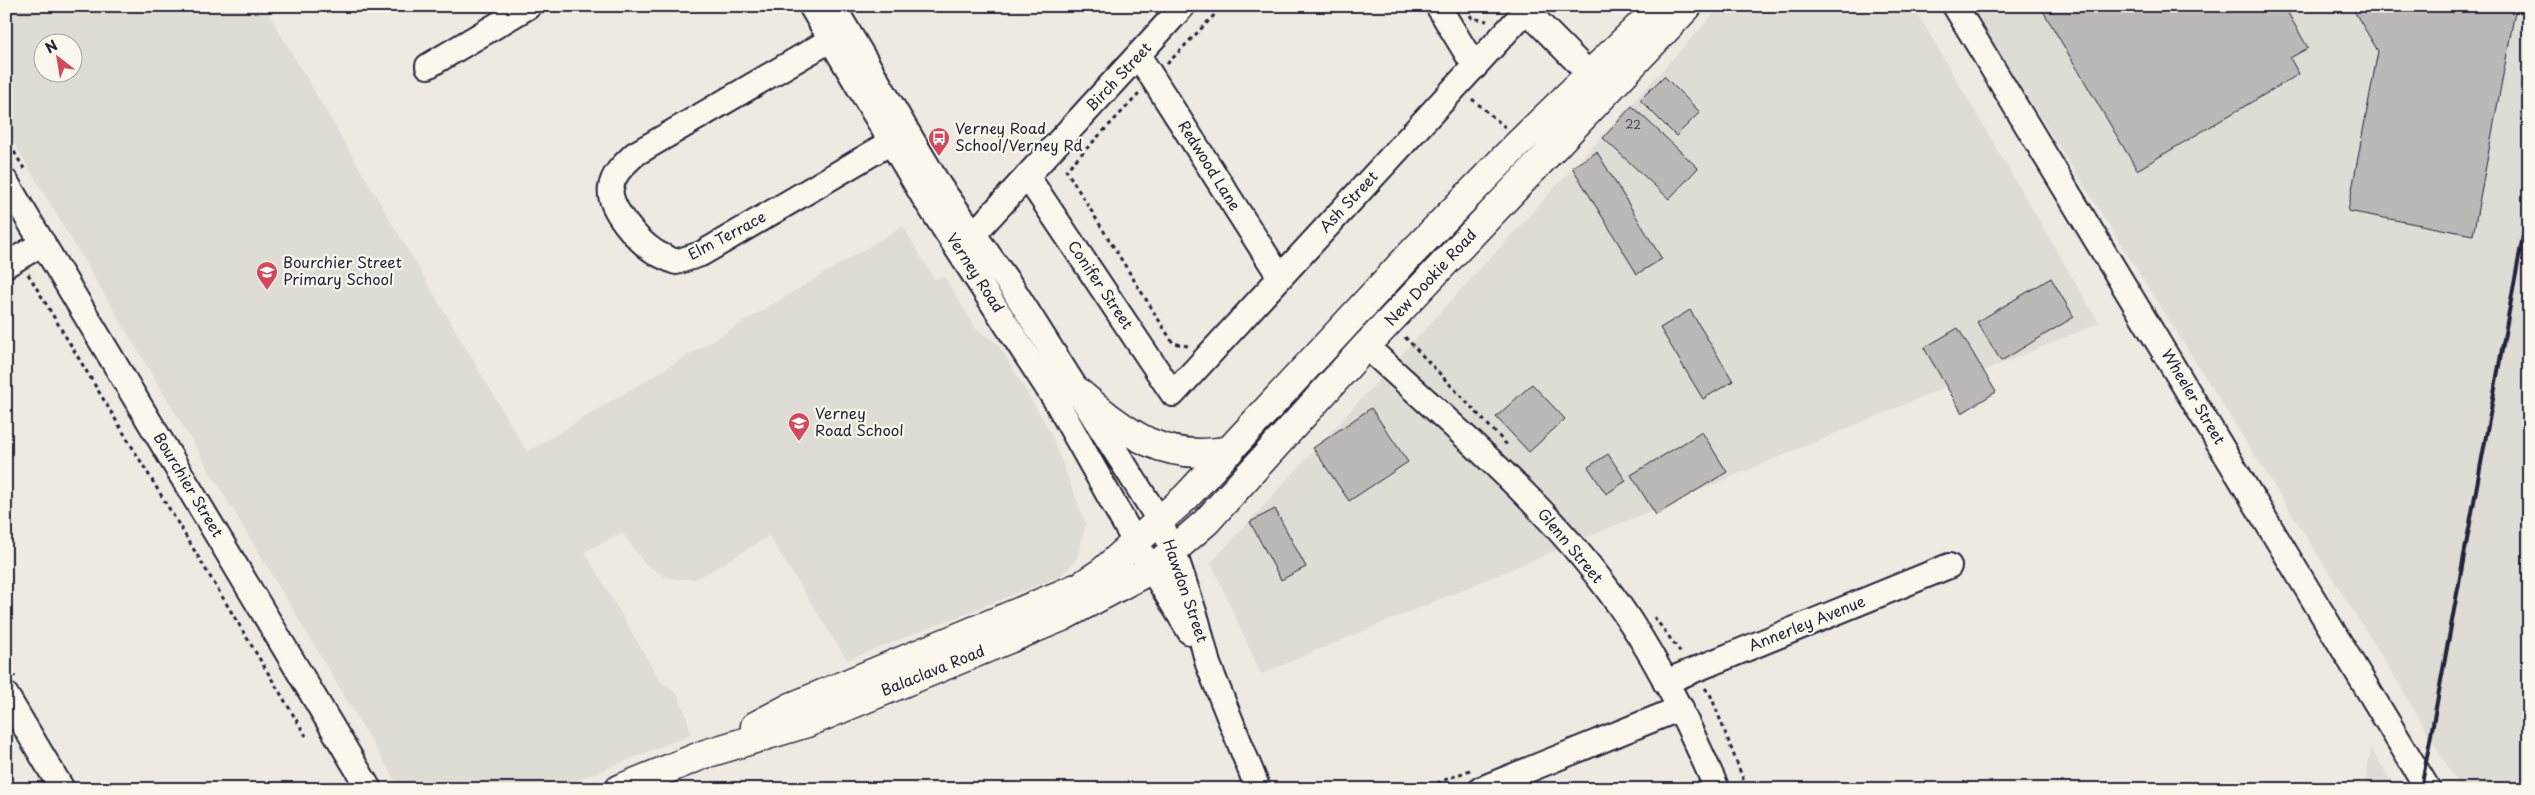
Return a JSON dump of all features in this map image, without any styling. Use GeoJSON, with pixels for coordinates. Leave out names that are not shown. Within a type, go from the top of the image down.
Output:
{"type":"FeatureCollection","features":[{"type":"Feature","properties":{"kind":"main road","name":"New Dookie Road"},"geometry":{"type":"LineString","coordinates":[[1173,549],[1206,522],[1366,346],[1597,83],[1660,6]]}},
{"type":"Feature","properties":{"kind":"main road","name":"New Dookie Road"},"geometry":{"type":"LineString","coordinates":[[1159,520],[1186,497],[1232,450],[1416,250],[1597,83],[1688,6]]}},
{"type":"Feature","properties":{"kind":"main road"},"geometry":{"type":"LineString","coordinates":[[1077,391],[1120,424],[1164,450],[1196,454],[1232,450]]}},
{"type":"Feature","properties":{"kind":"main road","name":"Balaclava Road"},"geometry":{"type":"LineString","coordinates":[[706,754],[791,707],[1081,586],[1102,572],[1159,520]]}},
{"type":"Feature","properties":{"kind":"main road","name":"Balaclava Road"},"geometry":{"type":"LineString","coordinates":[[619,789],[706,754],[807,722],[1062,617],[1152,568],[1173,549]]}},
{"type":"Feature","properties":{"kind":"street"},"geometry":{"type":"LineString","coordinates":[[428,66],[529,6]]}},
{"type":"Feature","properties":{"kind":"street","name":"Verney Road"},"geometry":{"type":"LineString","coordinates":[[811,6],[839,35],[900,137],[940,187],[1013,289],[1159,520]]}},
{"type":"Feature","properties":{"kind":"street","name":"Verney Road"},"geometry":{"type":"LineString","coordinates":[[833,6],[839,35]]}},
{"type":"Feature","properties":{"kind":"street","name":"Birch Street"},"geometry":{"type":"LineString","coordinates":[[973,235],[1183,6]]}},
{"type":"Feature","properties":{"kind":"street"},"geometry":{"type":"LineString","coordinates":[[1438,6],[1475,66]]}},
{"type":"Feature","properties":{"kind":"street","name":"Wheeler Street"},"geometry":{"type":"LineString","coordinates":[[1955,6],[2428,789]]}},
{"type":"Feature","properties":{"kind":"street","name":"Ash Street"},"geometry":{"type":"LineString","coordinates":[[1172,394],[1528,8],[1597,83]]}},
{"type":"Feature","properties":{"kind":"street","name":"Elm Terrace"},"geometry":{"type":"LineString","coordinates":[[839,35],[635,154],[616,173],[610,189],[614,207],[633,232],[655,252],[676,262],[701,254],[900,137]]}},
{"type":"Feature","properties":{"kind":"street","name":"Redwood Lane"},"geometry":{"type":"LineString","coordinates":[[1138,55],[1280,278]]}},
{"type":"Feature","properties":{"kind":"street","name":"Verney Road"},"geometry":{"type":"LineString","coordinates":[[900,137],[924,196],[1056,401],[1135,542]]}},
{"type":"Feature","properties":{"kind":"street","name":"Conifer Street"},"geometry":{"type":"LineString","coordinates":[[1027,176],[1172,394]]}},
{"type":"Feature","properties":{"kind":"street","name":"Bourchier Street"},"geometry":{"type":"LineString","coordinates":[[6,182],[370,789]]}},
{"type":"Feature","properties":{"kind":"street"},"geometry":{"type":"LineString","coordinates":[[13,262],[43,243]]}},
{"type":"Feature","properties":{"kind":"street","name":"Glenn Street"},"geometry":{"type":"LineString","coordinates":[[1366,346],[1520,489],[1580,555],[1628,618],[1681,708],[1717,789]]}},
{"type":"Feature","properties":{"kind":"street","name":"Hawdon Street"},"geometry":{"type":"LineString","coordinates":[[1159,520],[1173,549],[1197,621],[1208,664],[1258,789]]}},
{"type":"Feature","properties":{"kind":"street","name":"Hawdon Street"},"geometry":{"type":"LineString","coordinates":[[1135,542],[1208,664]]}},
{"type":"Feature","properties":{"kind":"street","name":"Annerley Avenue"},"geometry":{"type":"LineString","coordinates":[[1665,682],[1949,566]]}},
{"type":"Feature","properties":{"kind":"street"},"geometry":{"type":"LineString","coordinates":[[6,695],[62,789]]}},
{"type":"Feature","properties":{"kind":"street"},"geometry":{"type":"LineString","coordinates":[[1481,789],[1681,708]]}},
{"type":"Feature","properties":{"kind":"path"},"geometry":{"type":"LineString","coordinates":[[1191,347],[1174,344],[1066,170],[1223,6]]}},
{"type":"Feature","properties":{"kind":"path"},"geometry":{"type":"LineString","coordinates":[[1469,12],[1472,18],[1489,22]]}},
{"type":"Feature","properties":{"kind":"path"},"geometry":{"type":"LineString","coordinates":[[1457,86],[1505,127]]}},
{"type":"Feature","properties":{"kind":"path"},"geometry":{"type":"LineString","coordinates":[[13,262],[306,736]]}},
{"type":"Feature","properties":{"kind":"shaded area","name":"Bourchier Street Primary School"},"geometry":{"type":"Polygon","coordinates":[[[6,6],[264,6],[527,452],[903,226],[934,279],[944,276],[976,329],[998,344],[1050,432],[1086,524],[1077,559],[1061,576],[847,660],[769,536],[704,575],[695,579],[674,579],[663,576],[644,563],[622,532],[585,552],[660,681],[678,695],[691,735],[554,789],[400,789],[6,130],[6,6]]]}},
{"type":"Feature","properties":{"kind":"shaded area"},"geometry":{"type":"Polygon","coordinates":[[[1721,6],[1913,6],[2099,323],[1261,674],[1211,563],[1721,6]]]}},
{"type":"Feature","properties":{"kind":"shaded area"},"geometry":{"type":"Polygon","coordinates":[[[1970,6],[2529,6],[2529,789],[2461,789],[2387,664],[1970,6]]]}},
{"type":"Feature","properties":{"kind":"shaded area"},"geometry":{"type":"Polygon","coordinates":[[[2371,748],[2396,789],[2364,789],[2371,748]]]}},
{"type":"Feature","properties":{"kind":"building"},"geometry":{"type":"Polygon","coordinates":[[[2040,6],[2284,6],[2308,48],[2290,58],[2299,74],[2137,170],[2040,6]]]}},
{"type":"Feature","properties":{"kind":"building"},"geometry":{"type":"Polygon","coordinates":[[[2351,6],[2516,6],[2473,235],[2348,211],[2378,51],[2351,6]]]}},
{"type":"Feature","properties":{"kind":"building"},"geometry":{"type":"Polygon","coordinates":[[[1664,76],[1700,112],[1676,136],[1640,100],[1664,76]]]}},
{"type":"Feature","properties":{"kind":"building"},"geometry":{"type":"Polygon","coordinates":[[[1632,106],[1698,168],[1669,199],[1603,138],[1632,106]]]}},
{"type":"Feature","properties":{"kind":"building"},"geometry":{"type":"Polygon","coordinates":[[[1597,152],[1662,259],[1637,274],[1572,167],[1597,152]]]}},
{"type":"Feature","properties":{"kind":"building"},"geometry":{"type":"Polygon","coordinates":[[[2051,278],[2074,317],[2001,361],[1977,322],[2051,278]]]}},
{"type":"Feature","properties":{"kind":"building"},"geometry":{"type":"Polygon","coordinates":[[[1690,310],[1733,381],[1703,399],[1660,328],[1690,310]]]}},
{"type":"Feature","properties":{"kind":"building"},"geometry":{"type":"Polygon","coordinates":[[[1958,328],[1996,392],[1962,413],[1924,348],[1958,328]]]}},
{"type":"Feature","properties":{"kind":"building"},"geometry":{"type":"Polygon","coordinates":[[[1532,384],[1565,419],[1529,452],[1496,417],[1532,384]]]}},
{"type":"Feature","properties":{"kind":"building"},"geometry":{"type":"Polygon","coordinates":[[[1371,408],[1408,462],[1349,501],[1313,448],[1371,408]]]}},
{"type":"Feature","properties":{"kind":"building"},"geometry":{"type":"Polygon","coordinates":[[[1702,432],[1727,472],[1656,515],[1631,475],[1702,432]]]}},
{"type":"Feature","properties":{"kind":"building"},"geometry":{"type":"Polygon","coordinates":[[[1608,454],[1626,481],[1606,494],[1588,467],[1608,454]]]}},
{"type":"Feature","properties":{"kind":"building"},"geometry":{"type":"Polygon","coordinates":[[[1275,509],[1306,567],[1281,580],[1250,522],[1275,509]]]}},
{"type":"Feature","properties":{"kind":"railway"},"geometry":{"type":"LineString","coordinates":[[2421,789],[2529,203]]}},
{"type":"Feature","properties":{"kind":"place","name":"Verney Road School/Verney Rd"},"geometry":{"type":"Point","coordinates":[939,157]}},
{"type":"Feature","properties":{"kind":"place","name":"Bourchier Street Primary School"},"geometry":{"type":"Point","coordinates":[267,291]}},
{"type":"Feature","properties":{"kind":"place","name":"Verney Road School"},"geometry":{"type":"Point","coordinates":[799,442]}}]}
